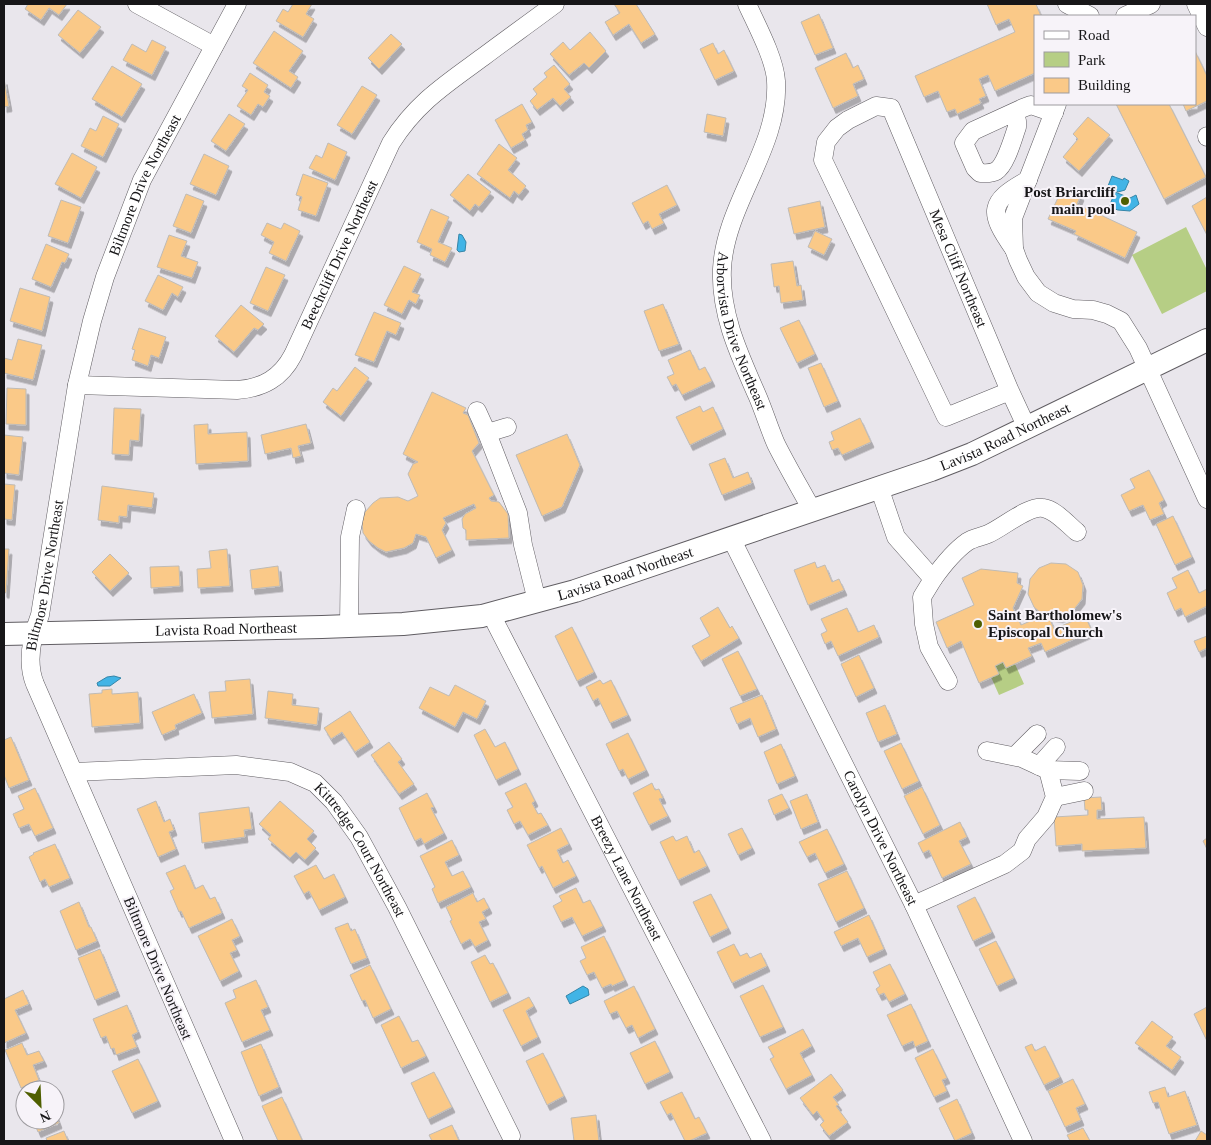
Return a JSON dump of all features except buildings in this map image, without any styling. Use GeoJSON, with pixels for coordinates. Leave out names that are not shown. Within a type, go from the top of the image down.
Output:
{"type":"FeatureCollection","features":[{"type":"Feature","properties":{"kind":"main road","name":"Lavista Road Northeast"},"geometry":{"type":"LineString","coordinates":[[4,634],[403,624],[493,614],[576,591],[972,454],[1207,340]]}},
{"type":"Feature","properties":{"kind":"street"},"geometry":{"type":"LineString","coordinates":[[137,4],[214,46]]}},
{"type":"Feature","properties":{"kind":"street","name":"Biltmore Drive Northeast"},"geometry":{"type":"LineString","coordinates":[[234,1141],[32,676],[30,661],[40,615],[77,385],[92,321],[105,277],[146,172],[237,4]]}},
{"type":"Feature","properties":{"kind":"street","name":"Beechcliff Drive Northeast"},"geometry":{"type":"LineString","coordinates":[[77,385],[237,390],[254,388],[271,382],[288,365],[294,355],[391,143],[400,128],[430,97],[555,4]]}},
{"type":"Feature","properties":{"kind":"street","name":"Arborvista Drive Northeast"},"geometry":{"type":"LineString","coordinates":[[747,4],[766,46],[776,80],[776,109],[766,140],[729,231],[722,268],[724,300],[731,334],[776,443],[812,510]]}},
{"type":"Feature","properties":{"kind":"street"},"geometry":{"type":"LineString","coordinates":[[1067,4],[1088,15]]}},
{"type":"Feature","properties":{"kind":"street"},"geometry":{"type":"LineString","coordinates":[[1091,15],[1097,4]]}},
{"type":"Feature","properties":{"kind":"street"},"geometry":{"type":"LineString","coordinates":[[1127,15],[1151,4]]}},
{"type":"Feature","properties":{"kind":"street"},"geometry":{"type":"LineString","coordinates":[[1196,4],[1207,27]]}},
{"type":"Feature","properties":{"kind":"street"},"geometry":{"type":"LineString","coordinates":[[1014,112],[1031,105],[1056,108],[1013,218],[1014,249],[1026,277],[1038,293],[1054,303],[1073,309],[1096,311],[1121,321],[1135,342],[1206,492]]}},
{"type":"Feature","properties":{"kind":"street","name":"Mesa Cliff Northeast"},"geometry":{"type":"LineString","coordinates":[[1010,391],[946,417],[823,160],[826,142],[837,128],[848,120],[876,106],[891,108],[1027,428]]}},
{"type":"Feature","properties":{"kind":"street"},"geometry":{"type":"LineString","coordinates":[[476,411],[488,433],[518,513],[537,602]]}},
{"type":"Feature","properties":{"kind":"street"},"geometry":{"type":"LineString","coordinates":[[488,433],[507,427]]}},
{"type":"Feature","properties":{"kind":"street"},"geometry":{"type":"LineString","coordinates":[[879,487],[896,537],[933,578]]}},
{"type":"Feature","properties":{"kind":"street"},"geometry":{"type":"LineString","coordinates":[[948,681],[929,647],[924,624],[922,597],[933,578],[948,559],[969,541],[1002,528],[1029,510],[1042,507],[1055,514],[1077,532]]}},
{"type":"Feature","properties":{"kind":"street"},"geometry":{"type":"LineString","coordinates":[[349,626],[350,537],[356,509]]}},
{"type":"Feature","properties":{"kind":"street","name":"Carolyn Drive Northeast"},"geometry":{"type":"LineString","coordinates":[[731,538],[914,905],[1023,1141]]}},
{"type":"Feature","properties":{"kind":"street","name":"Breezy Lane Northeast"},"geometry":{"type":"LineString","coordinates":[[493,614],[496,624],[762,1141]]}},
{"type":"Feature","properties":{"kind":"street"},"geometry":{"type":"LineString","coordinates":[[1015,756],[1037,734]]}},
{"type":"Feature","properties":{"kind":"street"},"geometry":{"type":"LineString","coordinates":[[1044,768],[1056,747]]}},
{"type":"Feature","properties":{"kind":"street"},"geometry":{"type":"LineString","coordinates":[[987,751],[1022,758],[1044,768],[1080,771]]}},
{"type":"Feature","properties":{"kind":"street","name":"Kittredge Court Northeast"},"geometry":{"type":"LineString","coordinates":[[74,772],[236,765],[290,772],[315,783],[334,802],[359,837],[397,907],[511,1136]]}},
{"type":"Feature","properties":{"kind":"street"},"geometry":{"type":"LineString","coordinates":[[914,905],[1005,864],[1022,852],[1027,839],[1046,817],[1055,797],[1044,768]]}},
{"type":"Feature","properties":{"kind":"street"},"geometry":{"type":"LineString","coordinates":[[1055,797],[1084,791]]}},
{"type":"Feature","properties":{"kind":"green space"},"geometry":{"type":"Polygon","coordinates":[[[1186,227],[1207,270],[1207,291],[1162,314],[1132,255],[1186,227]]]}},
{"type":"Feature","properties":{"kind":"green space"},"geometry":{"type":"Polygon","coordinates":[[[1003,662],[1006,668],[1015,664],[1024,684],[999,695],[991,677],[999,674],[995,666],[1003,662]]]}},
{"type":"Feature","properties":{"kind":"water","name":"Post Briarcliff main pool"},"geometry":{"type":"Polygon","coordinates":[[[1112,176],[1129,181],[1125,190],[1118,192],[1108,186],[1112,176]]]}},
{"type":"Feature","properties":{"kind":"water","name":"Post Briarcliff main pool"},"geometry":{"type":"Polygon","coordinates":[[[1115,192],[1130,198],[1136,195],[1139,204],[1130,211],[1109,207],[1115,192]]]}},
{"type":"Feature","properties":{"kind":"water"},"geometry":{"type":"Polygon","coordinates":[[[459,234],[462,235],[466,242],[465,251],[459,252],[457,250],[459,234]]]}},
{"type":"Feature","properties":{"kind":"water"},"geometry":{"type":"Polygon","coordinates":[[[107,677],[121,678],[110,686],[98,686],[97,683],[107,677]]]}},
{"type":"Feature","properties":{"kind":"water"},"geometry":{"type":"Polygon","coordinates":[[[583,986],[588,989],[589,995],[570,1004],[566,996],[583,986]]]}},
{"type":"Feature","properties":{"kind":"place","name":"Post Briarcliff main pool"},"geometry":{"type":"Point","coordinates":[1125,201]}},
{"type":"Feature","properties":{"kind":"place","name":"Saint Bartholomew's Episcopal Church"},"geometry":{"type":"Point","coordinates":[978,624]}}]}
